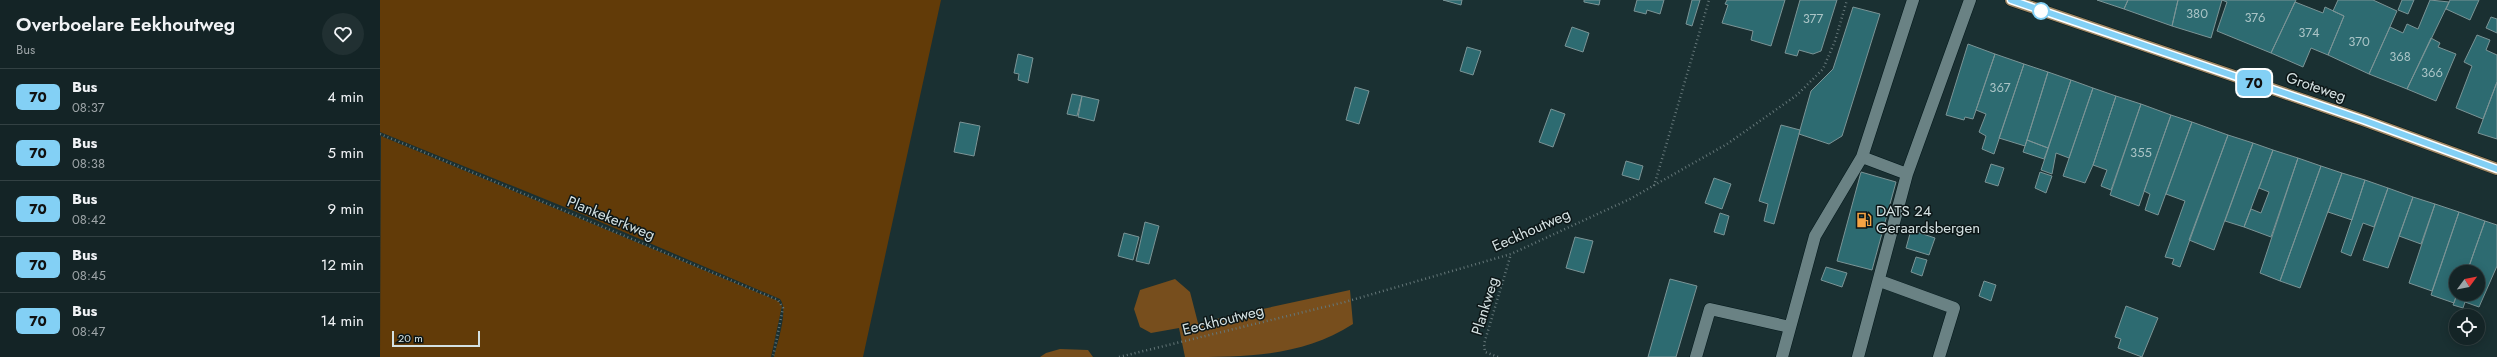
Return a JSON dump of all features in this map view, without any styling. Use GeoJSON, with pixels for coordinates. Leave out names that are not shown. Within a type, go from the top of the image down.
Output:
{"type":"FeatureCollection","features":[{"type":"Feature","properties":{"kind":"main road","name":"Groteweg"},"geometry":{"type":"LineString","coordinates":[[2011,0],[2363,120],[2497,169]]}},
{"type":"Feature","properties":{"kind":"lane"},"geometry":{"type":"LineString","coordinates":[[1782,357],[1815,236],[1862,157],[1912,0]]}},
{"type":"Feature","properties":{"kind":"lane"},"geometry":{"type":"LineString","coordinates":[[1858,357],[1880,281],[1907,174],[1970,0]]}},
{"type":"Feature","properties":{"kind":"lane"},"geometry":{"type":"LineString","coordinates":[[1862,157],[1907,174]]}},
{"type":"Feature","properties":{"kind":"lane"},"geometry":{"type":"LineString","coordinates":[[1880,281],[1954,308],[1939,357]]}},
{"type":"Feature","properties":{"kind":"lane"},"geometry":{"type":"LineString","coordinates":[[1696,357],[1710,309],[1790,327]]}},
{"type":"Feature","properties":{"kind":"path"},"geometry":{"type":"LineString","coordinates":[[1654,186],[1709,0]]}},
{"type":"Feature","properties":{"kind":"path","name":"Eeckhoutweg"},"geometry":{"type":"LineString","coordinates":[[1119,357],[1345,302],[1511,254],[1654,186],[1727,144],[1774,113],[1802,90],[1823,69],[1835,41],[1847,0]]}},
{"type":"Feature","properties":{"kind":"path","name":"Plankekerkweg"},"geometry":{"type":"LineString","coordinates":[[380,134],[778,300],[783,308],[773,357]]}},
{"type":"Feature","properties":{"kind":"path","name":"Plankweg"},"geometry":{"type":"LineString","coordinates":[[1498,357],[1485,352],[1484,344],[1511,254]]}},
{"type":"Feature","properties":{"kind":"shaded area"},"geometry":{"type":"Polygon","coordinates":[[[380,0],[941,0],[863,357],[774,357],[783,318],[780,299],[584,215],[380,132],[380,0]]]}},
{"type":"Feature","properties":{"kind":"shaded area"},"geometry":{"type":"Polygon","coordinates":[[[381,136],[778,301],[782,306],[771,357],[380,357],[381,136]]]}},
{"type":"Feature","properties":{"kind":"shaded area"},"geometry":{"type":"Polygon","coordinates":[[[1175,279],[1190,292],[1198,323],[1350,290],[1353,324],[1333,335],[1293,349],[1251,355],[1185,357],[1179,328],[1151,333],[1140,327],[1134,309],[1140,290],[1175,279]]]}},
{"type":"Feature","properties":{"kind":"shaded area"},"geometry":{"type":"Polygon","coordinates":[[[1060,349],[1088,350],[1093,357],[1040,357],[1046,353],[1060,349]]]}},
{"type":"Feature","properties":{"kind":"building"},"geometry":{"type":"Polygon","coordinates":[[[1443,0],[1462,0],[1461,5],[1443,0]]]}},
{"type":"Feature","properties":{"kind":"building"},"geometry":{"type":"Polygon","coordinates":[[[1584,0],[1600,0],[1599,5],[1584,2],[1584,0]]]}},
{"type":"Feature","properties":{"kind":"building"},"geometry":{"type":"Polygon","coordinates":[[[1637,0],[1664,0],[1660,14],[1647,10],[1646,14],[1634,11],[1637,0]]]}},
{"type":"Feature","properties":{"kind":"building"},"geometry":{"type":"Polygon","coordinates":[[[1692,0],[1700,0],[1692,26],[1686,24],[1692,0]]]}},
{"type":"Feature","properties":{"kind":"building"},"geometry":{"type":"Polygon","coordinates":[[[1727,0],[1785,0],[1771,46],[1751,40],[1753,31],[1722,23],[1728,5],[1725,4],[1727,0]]]}},
{"type":"Feature","properties":{"kind":"building"},"geometry":{"type":"Polygon","coordinates":[[[1800,0],[1837,0],[1821,51],[1813,54],[1799,50],[1797,56],[1785,53],[1800,0]]]}},
{"type":"Feature","properties":{"kind":"building"},"geometry":{"type":"Polygon","coordinates":[[[2097,0],[2128,0],[2124,9],[2097,0]]]}},
{"type":"Feature","properties":{"kind":"building"},"geometry":{"type":"Polygon","coordinates":[[[2128,0],[2178,0],[2172,26],[2124,9],[2128,0]]]}},
{"type":"Feature","properties":{"kind":"building"},"geometry":{"type":"Polygon","coordinates":[[[2178,0],[2222,0],[2211,38],[2172,26],[2178,0]]]}},
{"type":"Feature","properties":{"kind":"building"},"geometry":{"type":"Polygon","coordinates":[[[2222,0],[2296,0],[2271,53],[2217,31],[2227,2],[2222,0]]]}},
{"type":"Feature","properties":{"kind":"building"},"geometry":{"type":"Polygon","coordinates":[[[2338,0],[2373,0],[2397,11],[2369,74],[2328,55],[2344,16],[2333,11],[2338,0]]]}},
{"type":"Feature","properties":{"kind":"building"},"geometry":{"type":"Polygon","coordinates":[[[2402,0],[2414,0],[2408,14],[2398,10],[2402,0]]]}},
{"type":"Feature","properties":{"kind":"building"},"geometry":{"type":"Polygon","coordinates":[[[2430,0],[2449,2],[2407,89],[2369,74],[2390,27],[2403,33],[2407,24],[2418,29],[2430,0]]]}},
{"type":"Feature","properties":{"kind":"building"},"geometry":{"type":"Polygon","coordinates":[[[2450,0],[2479,0],[2470,20],[2446,9],[2450,0]]]}},
{"type":"Feature","properties":{"kind":"building"},"geometry":{"type":"Polygon","coordinates":[[[2295,2],[2323,13],[2325,7],[2344,16],[2328,55],[2311,48],[2303,67],[2271,53],[2295,2]]]}},
{"type":"Feature","properties":{"kind":"building"},"geometry":{"type":"Polygon","coordinates":[[[1853,7],[1880,14],[1842,136],[1829,144],[1799,134],[1811,91],[1833,69],[1853,7]]]}},
{"type":"Feature","properties":{"kind":"building"},"geometry":{"type":"Polygon","coordinates":[[[2491,17],[2497,19],[2497,33],[2486,28],[2491,17]]]}},
{"type":"Feature","properties":{"kind":"building"},"geometry":{"type":"Polygon","coordinates":[[[1572,27],[1589,33],[1583,52],[1565,46],[1572,27]]]}},
{"type":"Feature","properties":{"kind":"building"},"geometry":{"type":"Polygon","coordinates":[[[2477,35],[2490,40],[2486,50],[2497,55],[2497,82],[2483,119],[2456,108],[2472,66],[2464,62],[2477,35]]]}},
{"type":"Feature","properties":{"kind":"building"},"geometry":{"type":"Polygon","coordinates":[[[2431,38],[2440,43],[2438,47],[2456,54],[2436,101],[2407,89],[2431,38]]]}},
{"type":"Feature","properties":{"kind":"building"},"geometry":{"type":"Polygon","coordinates":[[[1968,44],[1995,54],[1973,119],[1965,117],[1964,120],[1946,115],[1968,44]]]}},
{"type":"Feature","properties":{"kind":"building"},"geometry":{"type":"Polygon","coordinates":[[[1467,47],[1481,51],[1473,75],[1460,71],[1467,47]]]}},
{"type":"Feature","properties":{"kind":"building"},"geometry":{"type":"Polygon","coordinates":[[[1018,54],[1033,58],[1028,83],[1018,80],[1019,74],[1014,73],[1018,54]]]}},
{"type":"Feature","properties":{"kind":"building"},"geometry":{"type":"Polygon","coordinates":[[[1995,54],[2024,64],[1994,154],[1982,149],[1986,136],[1979,132],[1986,114],[1976,110],[1995,54]]]}},
{"type":"Feature","properties":{"kind":"building"},"geometry":{"type":"Polygon","coordinates":[[[2024,64],[2048,72],[2025,146],[1999,138],[2024,64]]]}},
{"type":"Feature","properties":{"kind":"building"},"geometry":{"type":"Polygon","coordinates":[[[2048,72],[2071,80],[2048,148],[2027,140],[2048,72]]]}},
{"type":"Feature","properties":{"kind":"building"},"geometry":{"type":"Polygon","coordinates":[[[2071,80],[2093,88],[2069,158],[2056,153],[2052,174],[2041,170],[2071,80]]]}},
{"type":"Feature","properties":{"kind":"building"},"geometry":{"type":"Polygon","coordinates":[[[2497,82],[2497,139],[2478,133],[2497,82]]]}},
{"type":"Feature","properties":{"kind":"building"},"geometry":{"type":"Polygon","coordinates":[[[1355,87],[1369,91],[1359,124],[1346,120],[1355,87]]]}},
{"type":"Feature","properties":{"kind":"building"},"geometry":{"type":"Polygon","coordinates":[[[2093,88],[2116,96],[2093,165],[2085,183],[2063,176],[2093,88]]]}},
{"type":"Feature","properties":{"kind":"building"},"geometry":{"type":"Polygon","coordinates":[[[1072,94],[1082,96],[1077,116],[1067,114],[1072,94]]]}},
{"type":"Feature","properties":{"kind":"building"},"geometry":{"type":"Polygon","coordinates":[[[1082,96],[1099,100],[1094,121],[1078,117],[1082,96]]]}},
{"type":"Feature","properties":{"kind":"building"},"geometry":{"type":"Polygon","coordinates":[[[2116,96],[2141,104],[2111,190],[2101,186],[2107,170],[2093,165],[2116,96]]]}},
{"type":"Feature","properties":{"kind":"building"},"geometry":{"type":"Polygon","coordinates":[[[2141,104],[2171,115],[2139,206],[2110,195],[2141,104]]]}},
{"type":"Feature","properties":{"kind":"building"},"geometry":{"type":"Polygon","coordinates":[[[1551,109],[1565,114],[1553,147],[1539,142],[1551,109]]]}},
{"type":"Feature","properties":{"kind":"building"},"geometry":{"type":"Polygon","coordinates":[[[2171,115],[2192,122],[2158,215],[2145,210],[2150,194],[2144,191],[2171,115]]]}},
{"type":"Feature","properties":{"kind":"building"},"geometry":{"type":"Polygon","coordinates":[[[960,122],[980,126],[974,156],[954,152],[960,122]]]}},
{"type":"Feature","properties":{"kind":"building"},"geometry":{"type":"Polygon","coordinates":[[[2192,122],[2228,135],[2180,267],[2172,264],[2174,259],[2165,257],[2185,201],[2166,194],[2192,122]]]}},
{"type":"Feature","properties":{"kind":"building"},"geometry":{"type":"Polygon","coordinates":[[[1781,125],[1800,130],[1774,224],[1764,221],[1768,204],[1759,201],[1781,125]]]}},
{"type":"Feature","properties":{"kind":"building"},"geometry":{"type":"Polygon","coordinates":[[[2228,135],[2253,143],[2214,250],[2189,240],[2228,135]]]}},
{"type":"Feature","properties":{"kind":"building"},"geometry":{"type":"Polygon","coordinates":[[[2027,140],[2048,148],[2044,159],[2023,152],[2027,140]]]}},
{"type":"Feature","properties":{"kind":"building"},"geometry":{"type":"Polygon","coordinates":[[[2253,143],[2273,150],[2244,227],[2225,221],[2253,143]]]}},
{"type":"Feature","properties":{"kind":"building"},"geometry":{"type":"Polygon","coordinates":[[[2273,150],[2298,158],[2271,237],[2244,227],[2251,209],[2261,213],[2269,192],[2259,188],[2273,150]]]}},
{"type":"Feature","properties":{"kind":"building"},"geometry":{"type":"Polygon","coordinates":[[[2298,158],[2321,166],[2280,281],[2260,273],[2298,158]]]}},
{"type":"Feature","properties":{"kind":"building"},"geometry":{"type":"Polygon","coordinates":[[[1626,161],[1643,166],[1639,180],[1622,175],[1626,161]]]}},
{"type":"Feature","properties":{"kind":"building"},"geometry":{"type":"Polygon","coordinates":[[[1991,164],[2004,168],[1998,186],[1985,182],[1991,164]]]}},
{"type":"Feature","properties":{"kind":"building"},"geometry":{"type":"Polygon","coordinates":[[[2321,166],[2342,173],[2300,288],[2280,281],[2321,166]]]}},
{"type":"Feature","properties":{"kind":"building"},"geometry":{"type":"Polygon","coordinates":[[[1861,172],[1896,182],[1872,270],[1837,261],[1861,172]]]}},
{"type":"Feature","properties":{"kind":"building"},"geometry":{"type":"Polygon","coordinates":[[[2040,172],[2052,176],[2046,193],[2035,188],[2040,172]]]}},
{"type":"Feature","properties":{"kind":"building"},"geometry":{"type":"Polygon","coordinates":[[[2342,173],[2365,180],[2352,220],[2328,212],[2342,173]]]}},
{"type":"Feature","properties":{"kind":"building"},"geometry":{"type":"Polygon","coordinates":[[[1714,178],[1731,184],[1722,209],[1705,203],[1714,178]]]}},
{"type":"Feature","properties":{"kind":"building"},"geometry":{"type":"Polygon","coordinates":[[[2365,180],[2388,188],[2374,227],[2363,223],[2351,256],[2341,252],[2365,180]]]}},
{"type":"Feature","properties":{"kind":"building"},"geometry":{"type":"Polygon","coordinates":[[[2388,188],[2413,197],[2388,268],[2363,260],[2388,188]]]}},
{"type":"Feature","properties":{"kind":"building"},"geometry":{"type":"Polygon","coordinates":[[[2413,197],[2435,204],[2421,244],[2399,236],[2413,197]]]}},
{"type":"Feature","properties":{"kind":"building"},"geometry":{"type":"Polygon","coordinates":[[[2435,204],[2459,212],[2432,291],[2409,283],[2435,204]]]}},
{"type":"Feature","properties":{"kind":"building"},"geometry":{"type":"Polygon","coordinates":[[[2459,212],[2485,221],[2469,265],[2449,265],[2449,301],[2455,301],[2454,303],[2431,295],[2459,212]]]}},
{"type":"Feature","properties":{"kind":"building"},"geometry":{"type":"Polygon","coordinates":[[[1720,213],[1729,216],[1724,235],[1714,232],[1720,213]]]}},
{"type":"Feature","properties":{"kind":"building"},"geometry":{"type":"Polygon","coordinates":[[[2485,221],[2497,225],[2497,266],[2485,293],[2485,265],[2469,265],[2485,221]]]}},
{"type":"Feature","properties":{"kind":"building"},"geometry":{"type":"Polygon","coordinates":[[[1145,222],[1159,226],[1149,264],[1136,261],[1145,222]]]}},
{"type":"Feature","properties":{"kind":"building"},"geometry":{"type":"Polygon","coordinates":[[[1911,230],[1935,238],[1929,255],[1906,248],[1911,230]]]}},
{"type":"Feature","properties":{"kind":"building"},"geometry":{"type":"Polygon","coordinates":[[[1124,233],[1139,237],[1133,260],[1118,256],[1124,233]]]}},
{"type":"Feature","properties":{"kind":"building"},"geometry":{"type":"Polygon","coordinates":[[[1575,237],[1593,241],[1584,273],[1566,268],[1575,237]]]}},
{"type":"Feature","properties":{"kind":"building"},"geometry":{"type":"Polygon","coordinates":[[[1916,257],[1927,260],[1922,276],[1911,272],[1916,257]]]}},
{"type":"Feature","properties":{"kind":"building"},"geometry":{"type":"Polygon","coordinates":[[[1826,267],[1847,273],[1842,287],[1821,280],[1826,267]]]}},
{"type":"Feature","properties":{"kind":"building"},"geometry":{"type":"Polygon","coordinates":[[[1670,279],[1697,286],[1676,357],[1648,357],[1670,279]]]}},
{"type":"Feature","properties":{"kind":"building"},"geometry":{"type":"Polygon","coordinates":[[[1984,281],[1996,285],[1991,301],[1979,296],[1984,281]]]}},
{"type":"Feature","properties":{"kind":"building"},"geometry":{"type":"Polygon","coordinates":[[[2454,301],[2482,301],[2479,307],[2465,302],[2463,308],[2453,305],[2454,301]]]}},
{"type":"Feature","properties":{"kind":"building"},"geometry":{"type":"Polygon","coordinates":[[[2126,306],[2158,318],[2142,357],[2118,348],[2121,339],[2115,337],[2126,306]]]}},
{"type":"Feature","properties":{"kind":"bus line","name":"70"},"geometry":{"type":"LineString","coordinates":[[2011,0],[2363,120],[2497,169]]}},
{"type":"Feature","properties":{"kind":"place","name":"DATS 24 Geraardsbergen"},"geometry":{"type":"Point","coordinates":[1864,220]}}]}
